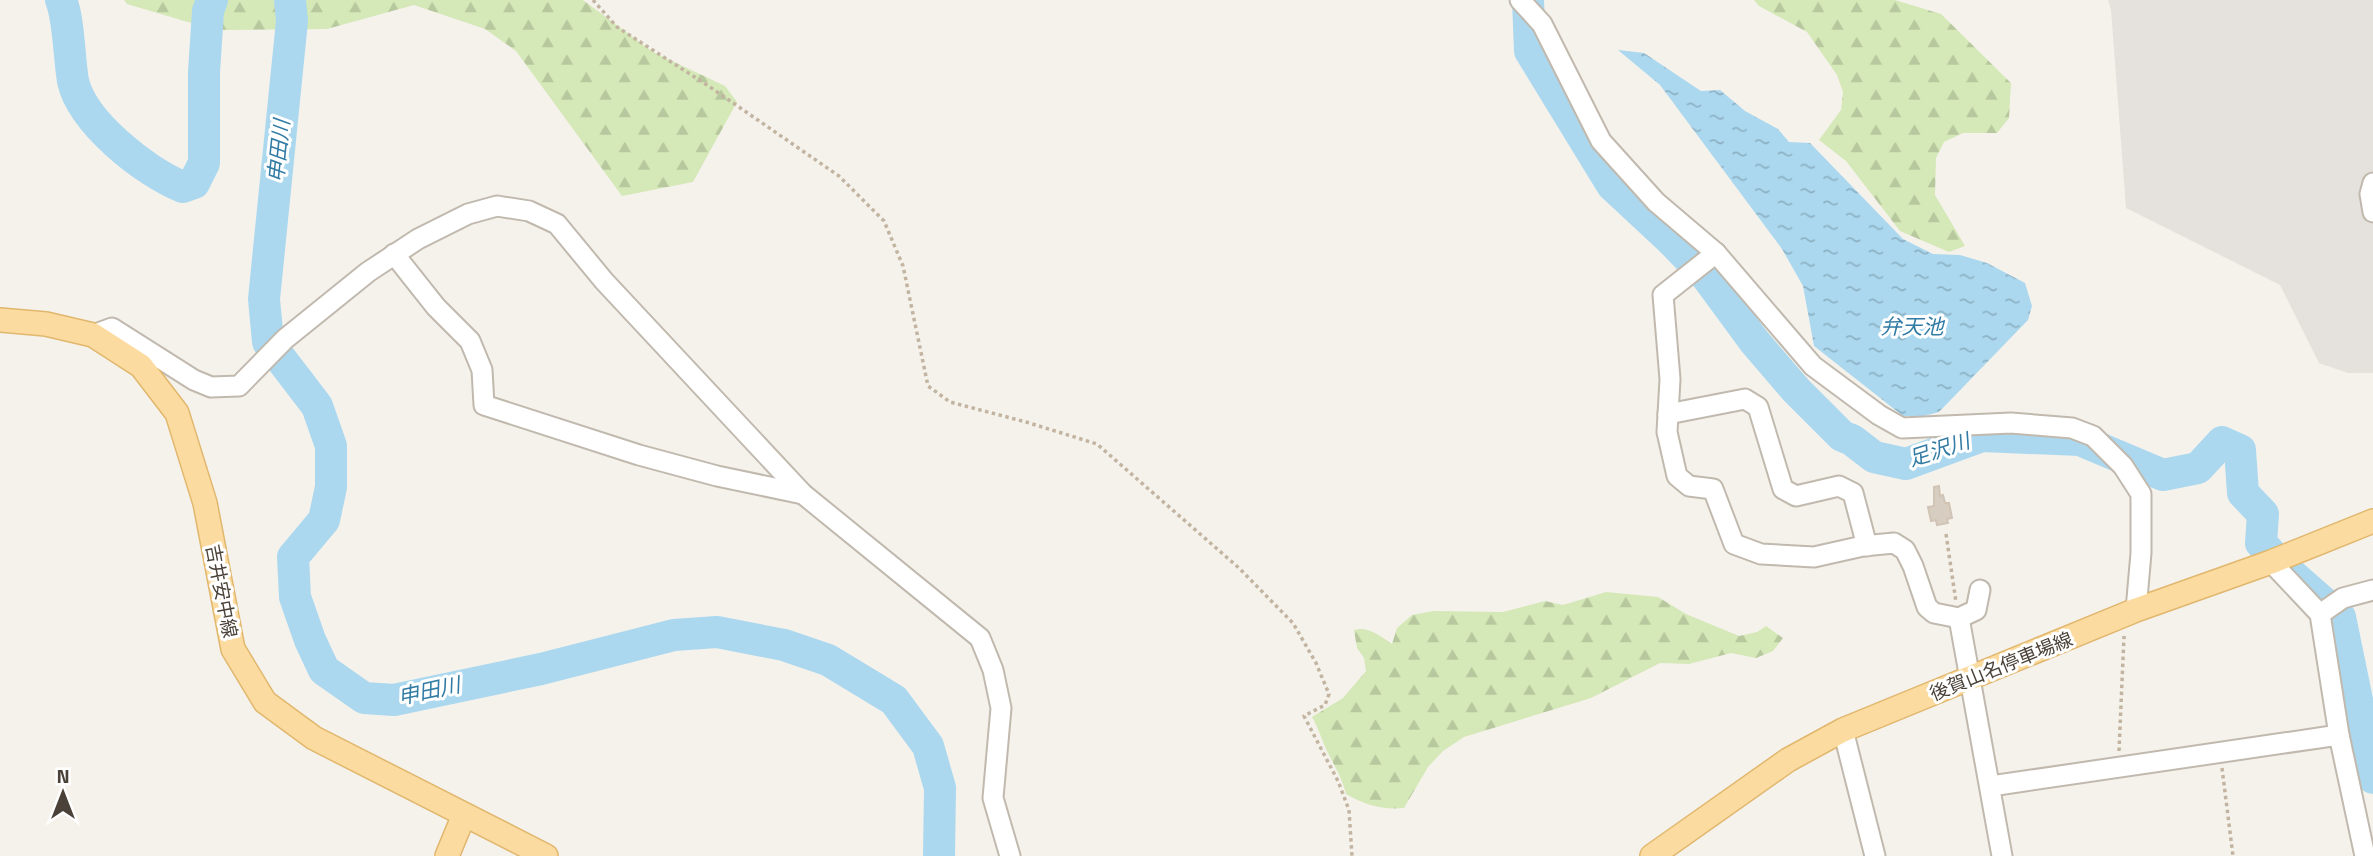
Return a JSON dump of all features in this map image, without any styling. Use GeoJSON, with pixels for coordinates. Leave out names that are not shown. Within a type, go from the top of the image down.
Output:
{"type":"FeatureCollection","features":[{"type":"Feature","properties":{"kind":"main road","name":"吉井安中線"},"geometry":{"type":"LineString","coordinates":[[0,320],[46,324],[93,334],[141,366],[177,413],[205,503],[233,649],[265,702],[314,738],[464,815]]}},
{"type":"Feature","properties":{"kind":"main road","name":"後賀山名停車場線"},"geometry":{"type":"LineString","coordinates":[[1652,856],[1788,760],[1843,730],[2136,610],[2272,562],[2373,521]]}},
{"type":"Feature","properties":{"kind":"main road"},"geometry":{"type":"LineString","coordinates":[[447,856],[464,815],[546,856]]}},
{"type":"Feature","properties":{"kind":"street"},"geometry":{"type":"LineString","coordinates":[[1520,0],[1542,24],[1601,141],[1656,202],[1716,253],[1814,366],[1879,415],[1902,428],[2011,423],[2072,428],[2093,436],[2123,466],[2141,495],[2141,553],[2136,610]]}},
{"type":"Feature","properties":{"kind":"street"},"geometry":{"type":"LineString","coordinates":[[2373,183],[2370,194],[2373,212]]}},
{"type":"Feature","properties":{"kind":"street"},"geometry":{"type":"LineString","coordinates":[[93,334],[113,328],[194,380],[211,387],[239,386],[285,339],[394,254],[418,239],[468,214],[497,206],[529,211],[556,224],[604,281],[803,494],[980,638],[993,670],[1001,708],[993,797],[1010,856]]}},
{"type":"Feature","properties":{"kind":"street"},"geometry":{"type":"LineString","coordinates":[[1716,253],[1663,295],[1670,379],[1667,432],[1677,476],[1689,486],[1713,489],[1734,544],[1761,554],[1814,557],[1894,543],[1905,550],[1927,607],[1934,613],[1976,610],[1980,590]]}},
{"type":"Feature","properties":{"kind":"street"},"geometry":{"type":"LineString","coordinates":[[394,254],[436,307],[470,341],[482,370],[484,405],[717,477],[803,494]]}},
{"type":"Feature","properties":{"kind":"street"},"geometry":{"type":"LineString","coordinates":[[1668,414],[1745,399],[1758,407],[1783,489],[1796,496],[1839,486],[1853,493],[1867,546]]}},
{"type":"Feature","properties":{"kind":"street"},"geometry":{"type":"LineString","coordinates":[[2272,562],[2320,613],[2339,735],[2365,856]]}},
{"type":"Feature","properties":{"kind":"street"},"geometry":{"type":"LineString","coordinates":[[2320,613],[2343,598],[2373,590]]}},
{"type":"Feature","properties":{"kind":"street"},"geometry":{"type":"LineString","coordinates":[[1958,612],[2002,856]]}},
{"type":"Feature","properties":{"kind":"street"},"geometry":{"type":"LineString","coordinates":[[1843,730],[1875,856]]}},
{"type":"Feature","properties":{"kind":"street"},"geometry":{"type":"LineString","coordinates":[[1991,786],[2339,735]]}},
{"type":"Feature","properties":{"kind":"path"},"geometry":{"type":"LineString","coordinates":[[593,0],[617,27],[839,176],[884,220],[903,266],[928,386],[950,402],[1097,444],[1239,568],[1293,623],[1316,663],[1329,694],[1325,705],[1304,716],[1338,781],[1349,810],[1352,856]]}},
{"type":"Feature","properties":{"kind":"path"},"geometry":{"type":"LineString","coordinates":[[1945,534],[1958,612]]}},
{"type":"Feature","properties":{"kind":"path"},"geometry":{"type":"LineString","coordinates":[[2118,767],[2124,631]]}},
{"type":"Feature","properties":{"kind":"path"},"geometry":{"type":"LineString","coordinates":[[2221,752],[2233,856]]}},
{"type":"Feature","properties":{"kind":"shaded area"},"geometry":{"type":"Polygon","coordinates":[[[2108,0],[2373,0],[2373,373],[2348,373],[2319,363],[2280,285],[2126,208],[2111,10],[2108,0]]]}},
{"type":"Feature","properties":{"kind":"green space"},"geometry":{"type":"Polygon","coordinates":[[[124,0],[583,0],[653,52],[725,86],[737,102],[693,182],[622,196],[516,51],[485,29],[414,5],[327,29],[215,30],[127,4],[124,0]]]}},
{"type":"Feature","properties":{"kind":"green space"},"geometry":{"type":"Polygon","coordinates":[[[1754,0],[1895,0],[1941,14],[2011,83],[2009,118],[1997,133],[1963,133],[1944,142],[1936,158],[1935,195],[1965,246],[1949,252],[1900,231],[1846,161],[1819,140],[1841,110],[1843,92],[1837,75],[1807,32],[1759,6],[1754,0]]]}},
{"type":"Feature","properties":{"kind":"green space"},"geometry":{"type":"Polygon","coordinates":[[[1606,592],[1658,597],[1686,614],[1739,636],[1757,632],[1766,626],[1783,638],[1773,651],[1756,658],[1731,653],[1689,664],[1660,663],[1591,698],[1464,737],[1443,751],[1428,767],[1404,808],[1374,806],[1346,794],[1312,717],[1343,698],[1366,671],[1364,658],[1357,648],[1354,630],[1369,631],[1392,644],[1397,628],[1412,615],[1433,611],[1503,612],[1545,601],[1563,605],[1606,592]]]}},
{"type":"Feature","properties":{"kind":"water","name":"弁天池"},"geometry":{"type":"Polygon","coordinates":[[[1618,50],[1644,53],[1701,91],[1720,90],[1745,111],[1778,129],[1789,142],[1810,143],[1903,239],[1933,254],[1960,255],[1987,263],[2025,283],[2032,306],[2028,320],[1939,412],[1924,416],[1903,416],[1814,346],[1803,286],[1782,249],[1660,85],[1618,50]]]}},
{"type":"Feature","properties":{"kind":"building"},"geometry":{"type":"Polygon","coordinates":[[[1939,486],[1940,496],[1943,495],[1945,503],[1949,503],[1952,518],[1947,519],[1948,523],[1937,525],[1936,520],[1931,521],[1928,507],[1934,506],[1934,487],[1939,486]]]}},
{"type":"Feature","properties":{"kind":"waterway","name":"申田川"},"geometry":{"type":"LineString","coordinates":[[61,0],[73,81],[89,113],[102,129],[134,158],[183,187],[194,183],[204,163],[204,72],[208,11],[212,0]]}},
{"type":"Feature","properties":{"kind":"waterway","name":"申田川"},"geometry":{"type":"LineString","coordinates":[[290,0],[292,21],[264,299],[268,342],[317,406],[331,446],[331,487],[324,520],[293,557],[295,597],[324,670],[364,698],[394,700],[541,669],[674,635],[717,632],[784,645],[828,660],[894,700],[928,746],[940,788],[939,856]]}},
{"type":"Feature","properties":{"kind":"waterway","name":"足沢川"},"geometry":{"type":"LineString","coordinates":[[1528,0],[1530,51],[1612,185],[1707,277],[1754,341],[1796,390],[1842,436],[1852,440],[1874,457],[1906,464],[1982,436],[2080,440],[2163,475],[2198,468],[2222,442],[2240,450],[2243,493],[2263,514],[2261,543],[2283,567],[2340,617],[2373,778]]}}]}
